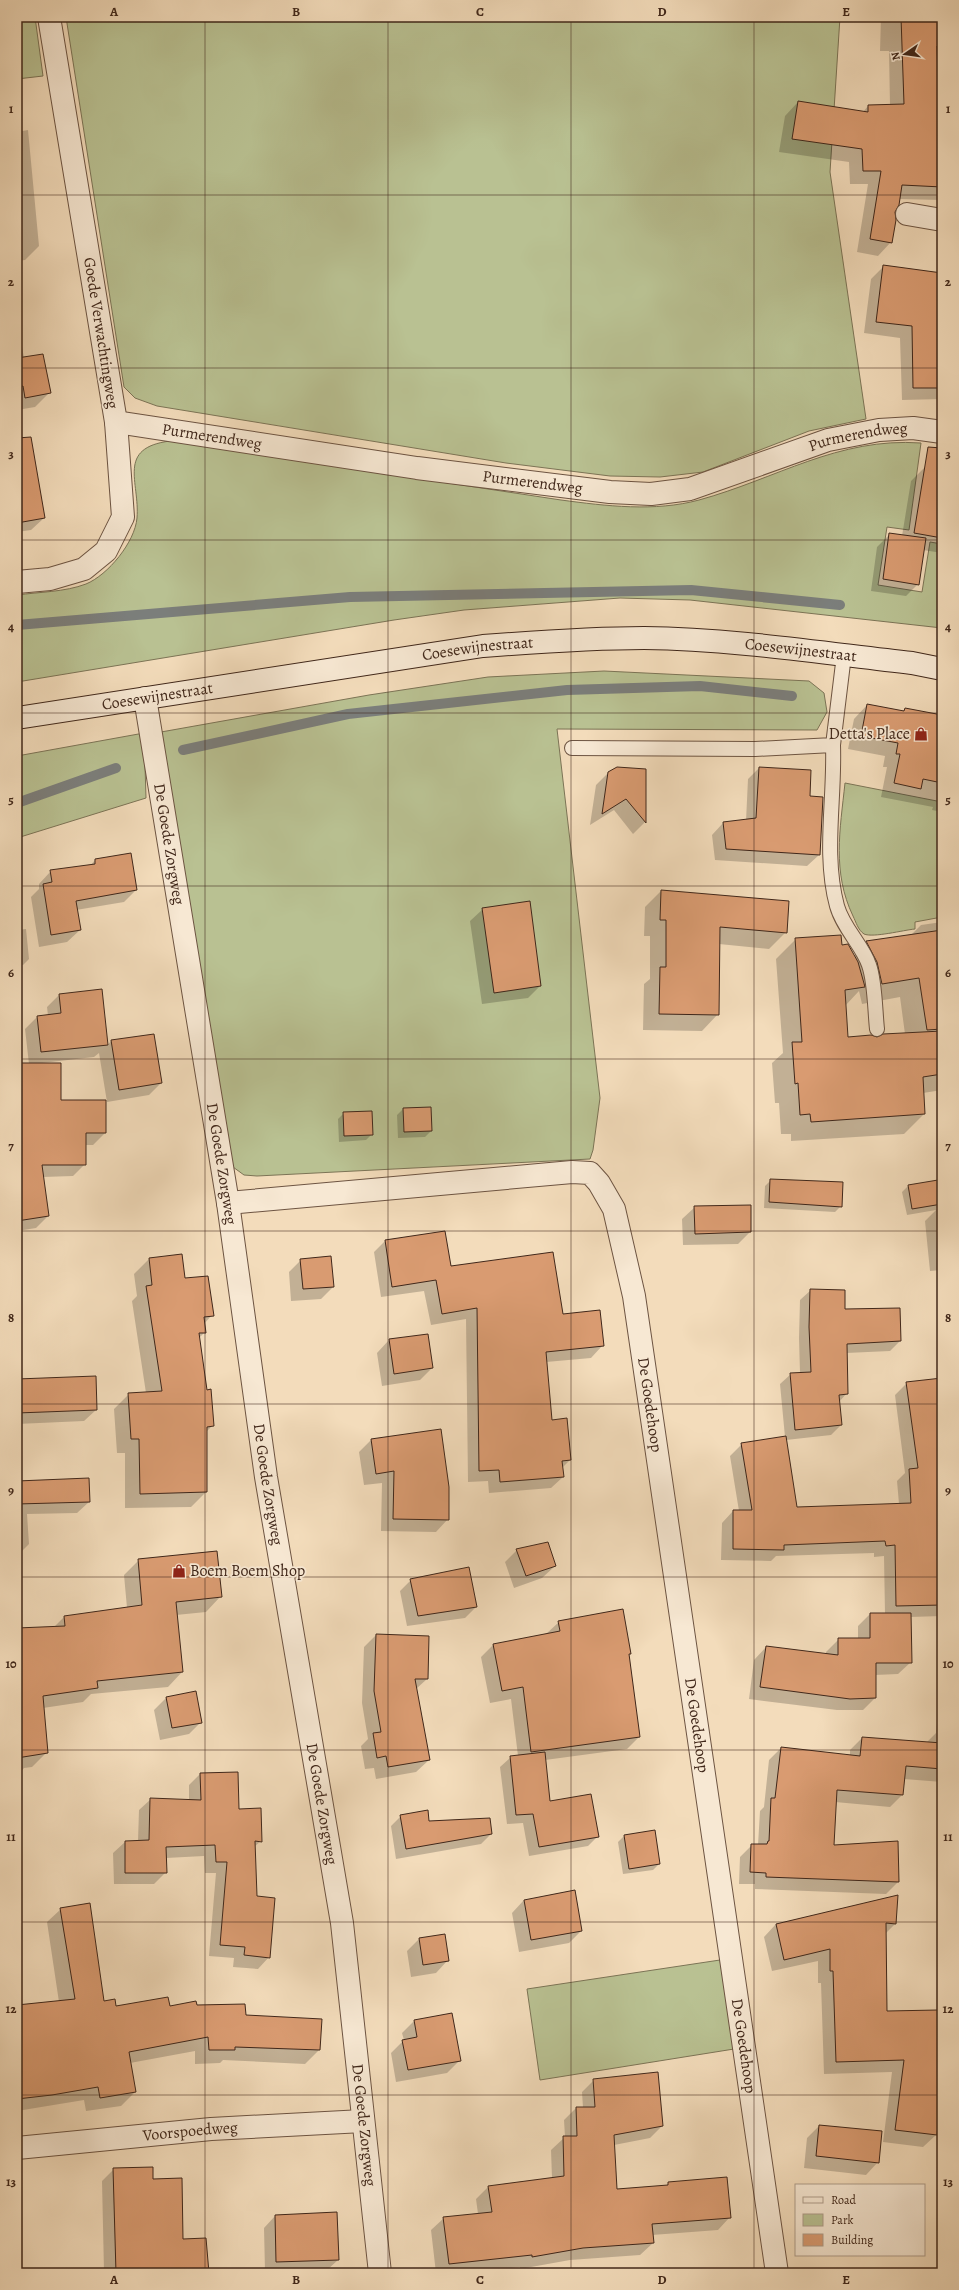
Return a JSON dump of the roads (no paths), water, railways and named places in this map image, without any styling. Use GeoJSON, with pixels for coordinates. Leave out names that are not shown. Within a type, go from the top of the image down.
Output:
{"type":"FeatureCollection","features":[{"type":"Feature","properties":{"kind":"street","name":"Goede Verwachtingweg"},"geometry":{"type":"LineString","coordinates":[[17,582],[50,579],[84,569],[106,551],[123,517],[116,422],[49,17]]}},
{"type":"Feature","properties":{"kind":"street"},"geometry":{"type":"LineString","coordinates":[[907,214],[942,220]]}},
{"type":"Feature","properties":{"kind":"street","name":"Purmerendweg"},"geometry":{"type":"LineString","coordinates":[[116,422],[417,468],[610,492],[651,494],[690,489],[828,440],[879,430],[913,428],[942,432]]}},
{"type":"Feature","properties":{"kind":"street","name":"Coesewijnestraat"},"geometry":{"type":"LineString","coordinates":[[17,718],[483,646],[556,640],[644,638],[730,642],[844,655],[942,669]]}},
{"type":"Feature","properties":{"kind":"street","name":"De Goede Zorgweg"},"geometry":{"type":"LineString","coordinates":[[145,698],[228,1203],[266,1477],[342,1923],[380,2273]]}},
{"type":"Feature","properties":{"kind":"street","name":"De Goedehoop"},"geometry":{"type":"LineString","coordinates":[[228,1203],[572,1172],[590,1173],[599,1183],[614,1209],[634,1296],[777,2273]]}},
{"type":"Feature","properties":{"kind":"street","name":"Voorspoedweg"},"geometry":{"type":"LineString","coordinates":[[17,2148],[211,2128],[363,2120]]}},
{"type":"Feature","properties":{"kind":"lane"},"geometry":{"type":"LineString","coordinates":[[844,655],[833,745],[834,780],[830,854],[832,882],[837,908],[845,926],[870,965],[877,1029]]}},
{"type":"Feature","properties":{"kind":"lane"},"geometry":{"type":"LineString","coordinates":[[572,748],[755,749],[833,745]]}},
{"type":"Feature","properties":{"kind":"waterway"},"geometry":{"type":"LineString","coordinates":[[17,625],[350,597],[691,590],[840,605]]}},
{"type":"Feature","properties":{"kind":"waterway"},"geometry":{"type":"LineString","coordinates":[[183,750],[348,714],[567,690],[700,686],[792,696]]}},
{"type":"Feature","properties":{"kind":"waterway"},"geometry":{"type":"LineString","coordinates":[[17,803],[116,768]]}},
{"type":"Feature","properties":{"kind":"place","name":"Detta's Place"},"geometry":{"type":"Point","coordinates":[921,734]}},
{"type":"Feature","properties":{"kind":"place","name":"Boem Boem Shop"},"geometry":{"type":"Point","coordinates":[179,1571]}}]}
